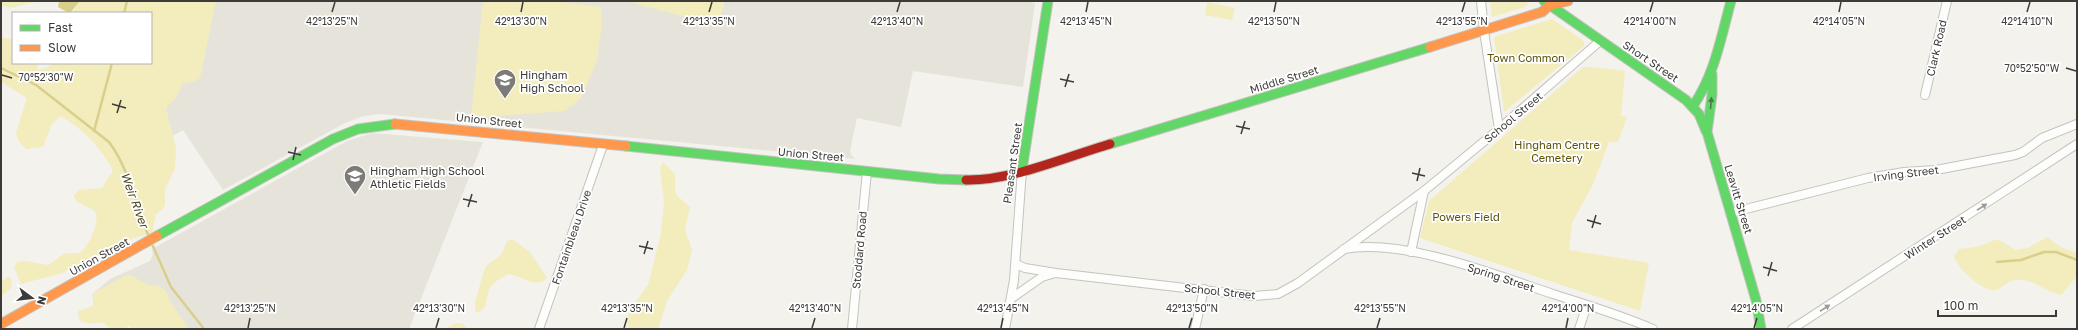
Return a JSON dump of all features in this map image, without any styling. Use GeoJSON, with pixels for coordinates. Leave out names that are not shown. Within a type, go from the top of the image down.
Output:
{"type":"FeatureCollection","features":[{"type":"Feature","properties":{"kind":"street","name":"Pleasant Street"},"geometry":{"type":"LineString","coordinates":[[1005,329],[1012,298],[1016,264],[1018,212],[1022,170],[1048,1]]}},
{"type":"Feature","properties":{"kind":"street"},"geometry":{"type":"LineString","coordinates":[[1482,1],[1484,31],[1499,129]]}},
{"type":"Feature","properties":{"kind":"street","name":"Middle Street"},"geometry":{"type":"LineString","coordinates":[[1022,170],[1484,31],[1542,12],[1547,2],[1568,1]]}},
{"type":"Feature","properties":{"kind":"street","name":"Leavitt Street"},"geometry":{"type":"LineString","coordinates":[[1694,106],[1700,98],[1712,74],[1731,1]]}},
{"type":"Feature","properties":{"kind":"street","name":"Clark Road"},"geometry":{"type":"LineString","coordinates":[[1925,95],[1947,1]]}},
{"type":"Feature","properties":{"kind":"street","name":"Short Street"},"geometry":{"type":"LineString","coordinates":[[1547,2],[1600,41],[1694,106],[1707,132]]}},
{"type":"Feature","properties":{"kind":"street","name":"School Street"},"geometry":{"type":"LineString","coordinates":[[1016,264],[1025,268],[1056,273],[1254,296],[1278,294],[1298,282],[1424,191],[1499,129],[1600,41]]}},
{"type":"Feature","properties":{"kind":"street","name":"Leavitt Street"},"geometry":{"type":"LineString","coordinates":[[1712,74],[1712,94],[1707,132],[1756,300],[1761,329]]}},
{"type":"Feature","properties":{"kind":"street","name":"Union Street"},"geometry":{"type":"LineString","coordinates":[[1,324],[140,248],[335,138],[371,124],[392,122],[603,145],[967,180],[996,178],[1022,170]]}},
{"type":"Feature","properties":{"kind":"street","name":"Irving Street"},"geometry":{"type":"LineString","coordinates":[[1730,212],[1868,178],[1904,172],[1936,170],[2015,155],[2024,152],[2042,138],[2077,124]]}},
{"type":"Feature","properties":{"kind":"street","name":"Winter Street"},"geometry":{"type":"LineString","coordinates":[[1792,329],[2077,144]]}},
{"type":"Feature","properties":{"kind":"street","name":"Fontainbleau Drive"},"geometry":{"type":"LineString","coordinates":[[539,329],[603,145]]}},
{"type":"Feature","properties":{"kind":"street","name":"Stoddard Road"},"geometry":{"type":"LineString","coordinates":[[852,329],[867,171]]}},
{"type":"Feature","properties":{"kind":"street"},"geometry":{"type":"LineString","coordinates":[[1411,252],[1424,191]]}},
{"type":"Feature","properties":{"kind":"street","name":"Spring Street"},"geometry":{"type":"LineString","coordinates":[[1344,249],[1362,248],[1411,252],[1466,266],[1587,305],[1653,329]]}},
{"type":"Feature","properties":{"kind":"street","name":"School Street"},"geometry":{"type":"LineString","coordinates":[[1012,298],[1042,277],[1056,273]]}},
{"type":"Feature","properties":{"kind":"street"},"geometry":{"type":"LineString","coordinates":[[1195,329],[1204,289]]}},
{"type":"Feature","properties":{"kind":"street"},"geometry":{"type":"LineString","coordinates":[[1579,329],[1587,305]]}},
{"type":"Feature","properties":{"kind":"shaded area"},"geometry":{"type":"Polygon","coordinates":[[[59,1],[80,1],[71,12],[67,12],[58,7],[59,1]]]}},
{"type":"Feature","properties":{"kind":"shaded area","name":"Hingham High School"},"geometry":{"type":"Polygon","coordinates":[[[124,1],[1024,1],[1035,3],[1023,87],[913,71],[901,127],[857,118],[850,151],[852,156],[856,159],[380,114],[364,116],[345,123],[223,190],[183,130],[120,165],[151,64],[152,64],[152,12],[124,1]]]}},
{"type":"Feature","properties":{"kind":"shaded area","name":"Hingham High School Athletic Fields"},"geometry":{"type":"Polygon","coordinates":[[[372,133],[483,142],[409,329],[137,329],[93,300],[92,294],[110,279],[150,261],[153,254],[152,249],[347,141],[372,133]]]}},
{"type":"Feature","properties":{"kind":"green space"},"geometry":{"type":"Polygon","coordinates":[[[1,1],[37,1],[11,8],[1,5],[1,1]]]}},
{"type":"Feature","properties":{"kind":"green space"},"geometry":{"type":"Polygon","coordinates":[[[80,1],[216,1],[200,78],[195,81],[182,84],[177,97],[166,108],[176,148],[175,168],[165,190],[165,205],[162,210],[156,214],[152,233],[124,241],[62,273],[21,284],[14,267],[17,262],[25,261],[48,265],[64,254],[78,253],[85,248],[91,238],[95,226],[96,215],[95,212],[76,201],[74,195],[79,190],[102,188],[113,171],[98,147],[77,127],[61,116],[52,124],[43,147],[26,149],[18,140],[16,133],[27,98],[1,82],[1,37],[12,40],[12,64],[38,64],[37,70],[46,68],[52,64],[152,64],[152,12],[73,12],[80,1]]]}},
{"type":"Feature","properties":{"kind":"green space"},"geometry":{"type":"Polygon","coordinates":[[[483,1],[555,1],[601,7],[602,23],[597,61],[581,98],[565,111],[471,118],[483,1]]]}},
{"type":"Feature","properties":{"kind":"green space"},"geometry":{"type":"Polygon","coordinates":[[[627,1],[725,1],[718,26],[627,1]]]}},
{"type":"Feature","properties":{"kind":"green space"},"geometry":{"type":"Polygon","coordinates":[[[1490,1],[1527,1],[1528,5],[1492,17],[1490,1]]]}},
{"type":"Feature","properties":{"kind":"green space"},"geometry":{"type":"Polygon","coordinates":[[[1207,2],[1235,8],[1232,20],[1205,15],[1207,2]]]}},
{"type":"Feature","properties":{"kind":"green space","name":"Town Common"},"geometry":{"type":"Polygon","coordinates":[[[1552,19],[1584,41],[1584,46],[1504,112],[1494,37],[1552,19]]]}},
{"type":"Feature","properties":{"kind":"green space","name":"Hingham Centre Cemetery"},"geometry":{"type":"Polygon","coordinates":[[[1583,67],[1625,71],[1621,116],[1627,117],[1618,142],[1609,142],[1593,184],[1572,223],[1569,250],[1649,263],[1640,311],[1420,238],[1429,201],[1583,67]]]}},
{"type":"Feature","properties":{"kind":"green space"},"geometry":{"type":"Polygon","coordinates":[[[663,162],[675,174],[675,190],[677,196],[690,207],[685,230],[692,250],[687,270],[667,301],[658,329],[629,329],[627,321],[629,311],[648,285],[661,233],[664,201],[660,169],[663,162]]]}},
{"type":"Feature","properties":{"kind":"green space"},"geometry":{"type":"Polygon","coordinates":[[[2047,237],[2061,247],[2077,253],[2077,276],[2061,295],[2051,292],[2031,282],[2020,280],[2010,281],[1994,290],[1983,287],[1964,272],[1954,256],[1959,249],[1975,247],[1995,240],[2002,242],[2015,250],[2028,248],[2047,237]]]}},
{"type":"Feature","properties":{"kind":"green space"},"geometry":{"type":"Polygon","coordinates":[[[512,239],[530,252],[547,278],[538,283],[508,274],[498,280],[490,288],[485,306],[477,313],[475,310],[475,302],[486,266],[501,255],[507,241],[512,239]]]}},
{"type":"Feature","properties":{"kind":"green space"},"geometry":{"type":"Polygon","coordinates":[[[127,275],[132,276],[148,285],[159,286],[166,291],[171,303],[189,329],[133,329],[129,326],[124,329],[111,329],[104,323],[88,323],[79,319],[78,311],[93,306],[93,294],[95,292],[127,275]]]}},
{"type":"Feature","properties":{"kind":"green space"},"geometry":{"type":"Polygon","coordinates":[[[1,276],[3,281],[7,277],[10,277],[12,283],[10,289],[1,296],[1,276]]]}},
{"type":"Feature","properties":{"kind":"green space"},"geometry":{"type":"Polygon","coordinates":[[[455,323],[462,323],[468,329],[445,329],[455,323]]]}},
{"type":"Feature","properties":{"kind":"waterway"},"geometry":{"type":"LineString","coordinates":[[124,12],[127,1]]}},
{"type":"Feature","properties":{"kind":"waterway"},"geometry":{"type":"LineString","coordinates":[[94,131],[112,64]]}},
{"type":"Feature","properties":{"kind":"waterway","name":"Weir River"},"geometry":{"type":"LineString","coordinates":[[1,68],[36,85],[109,142],[122,164],[149,237]]}},
{"type":"Feature","properties":{"kind":"waterway","name":"Weir River"},"geometry":{"type":"LineString","coordinates":[[152,244],[171,287],[204,329]]}},
{"type":"Feature","properties":{"kind":"waterway"},"geometry":{"type":"LineString","coordinates":[[1997,262],[2021,260],[2044,252],[2056,252],[2077,260]]}},
{"type":"Feature","properties":{"kind":"traffic: fast"},"geometry":{"type":"LineString","coordinates":[[1022,170],[1048,1]]}},
{"type":"Feature","properties":{"kind":"traffic: fast"},"geometry":{"type":"LineString","coordinates":[[1544,1],[1686,100],[1699,114],[1706,131]]}},
{"type":"Feature","properties":{"kind":"traffic: fast"},"geometry":{"type":"LineString","coordinates":[[1693,106],[1701,94],[1712,68],[1731,1]]}},
{"type":"Feature","properties":{"kind":"traffic: fast"},"geometry":{"type":"LineString","coordinates":[[1110,144],[1430,47]]}},
{"type":"Feature","properties":{"kind":"traffic: fast"},"geometry":{"type":"LineString","coordinates":[[1712,74],[1712,95],[1707,132],[1756,300],[1761,329]]}},
{"type":"Feature","properties":{"kind":"traffic: fast"},"geometry":{"type":"LineString","coordinates":[[157,236],[333,139],[358,129],[395,124]]}},
{"type":"Feature","properties":{"kind":"traffic: fast"},"geometry":{"type":"LineString","coordinates":[[626,146],[939,179],[966,180]]}},
{"type":"Feature","properties":{"kind":"traffic: slow"},"geometry":{"type":"LineString","coordinates":[[1550,5],[1568,1]]}},
{"type":"Feature","properties":{"kind":"traffic: slow"},"geometry":{"type":"LineString","coordinates":[[1430,47],[1542,12],[1550,5]]}},
{"type":"Feature","properties":{"kind":"traffic: slow"},"geometry":{"type":"LineString","coordinates":[[395,124],[626,146]]}},
{"type":"Feature","properties":{"kind":"traffic: slow"},"geometry":{"type":"LineString","coordinates":[[1,324],[157,236]]}},
{"type":"Feature","properties":{"kind":"traffic: jam"},"geometry":{"type":"LineString","coordinates":[[966,180],[1001,177],[1110,144]]}},
{"type":"Feature","properties":{"kind":"place","name":"Hingham High School"},"geometry":{"type":"Point","coordinates":[505,100]}},
{"type":"Feature","properties":{"kind":"place","name":"Hingham High School Athletic Fields"},"geometry":{"type":"Point","coordinates":[355,196]}},
{"type":"Feature","properties":{"kind":"park label","name":"Powers Field"},"geometry":{"type":"Point","coordinates":[1466,216]}}]}
